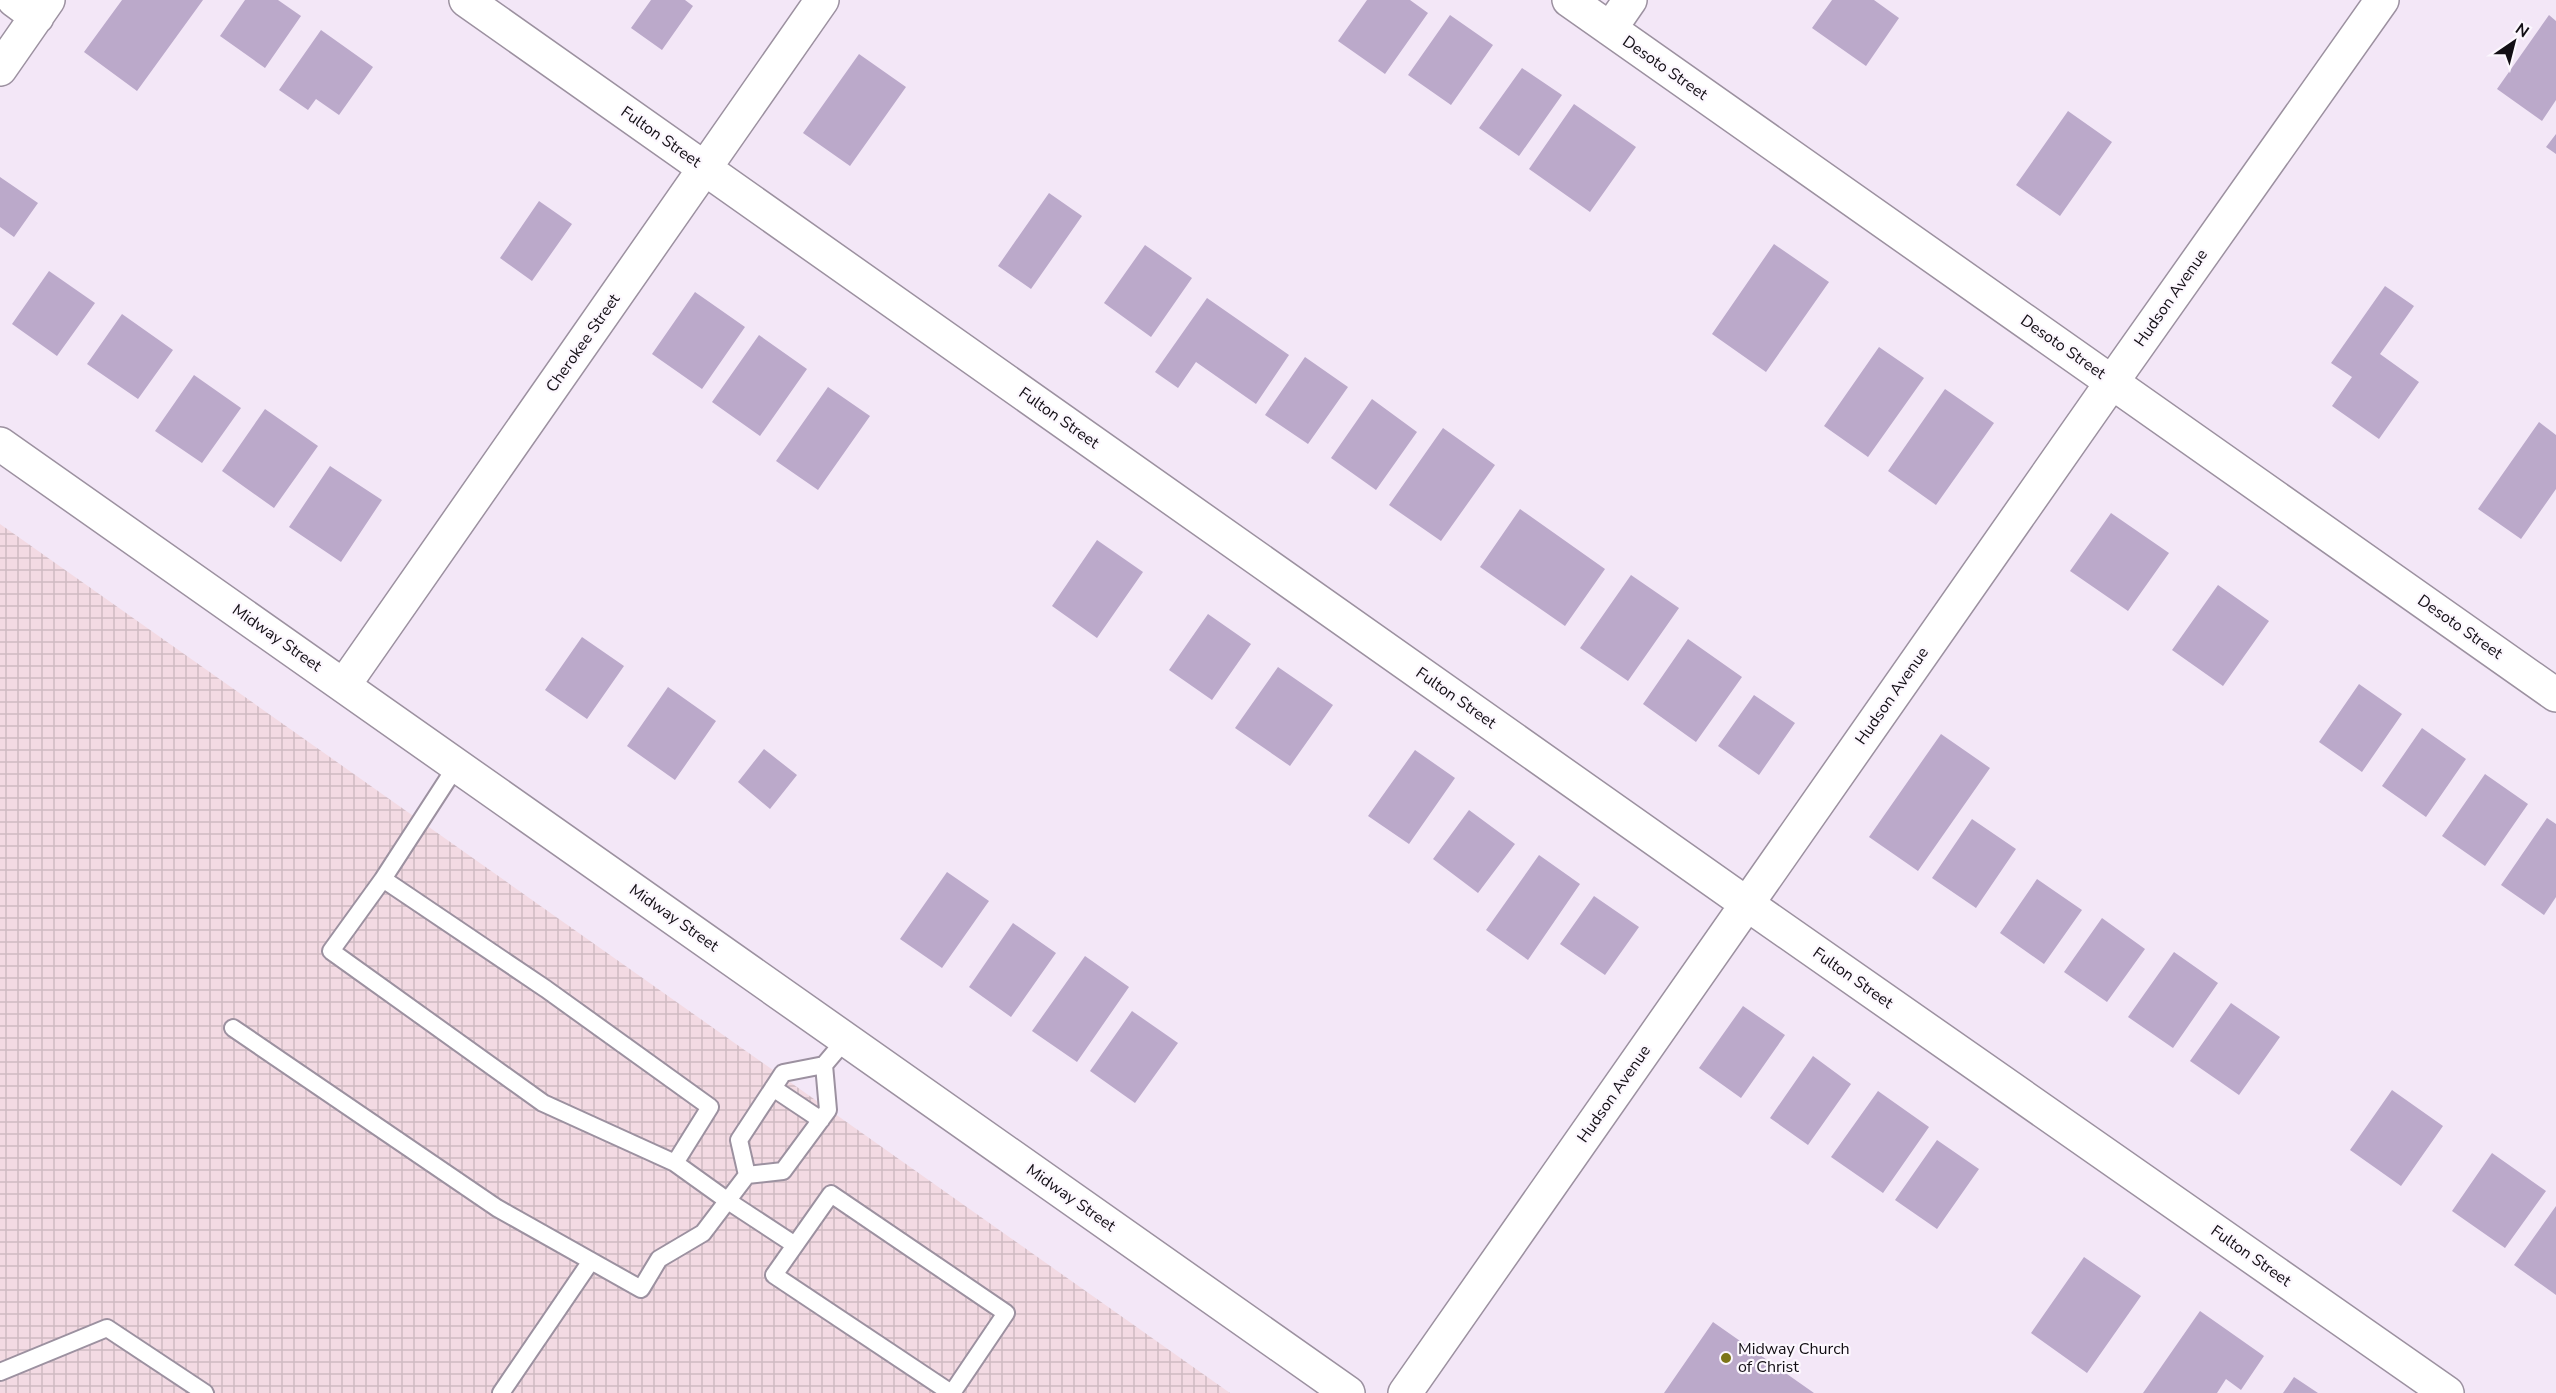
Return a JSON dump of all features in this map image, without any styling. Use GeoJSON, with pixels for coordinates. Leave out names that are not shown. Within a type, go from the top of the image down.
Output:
{"type":"FeatureCollection","features":[{"type":"Feature","properties":{"kind":"street","name":"Fulton Street"},"geometry":{"type":"LineString","coordinates":[[466,0],[1747,904],[2447,1393]]}},
{"type":"Feature","properties":{"kind":"street","name":"Cherokee Street"},"geometry":{"type":"LineString","coordinates":[[344,685],[822,0]]}},
{"type":"Feature","properties":{"kind":"street","name":"Desoto Street"},"geometry":{"type":"LineString","coordinates":[[1569,0],[2556,694]]}},
{"type":"Feature","properties":{"kind":"street"},"geometry":{"type":"LineString","coordinates":[[1610,29],[1630,0]]}},
{"type":"Feature","properties":{"kind":"street","name":"Hudson Avenue"},"geometry":{"type":"LineString","coordinates":[[1405,1393],[2382,0]]}},
{"type":"Feature","properties":{"kind":"street"},"geometry":{"type":"LineString","coordinates":[[0,69],[33,6]]}},
{"type":"Feature","properties":{"kind":"street","name":"Midway Street"},"geometry":{"type":"LineString","coordinates":[[0,444],[1348,1393]]}},
{"type":"Feature","properties":{"kind":"lane"},"geometry":{"type":"LineString","coordinates":[[457,765],[383,879],[331,951],[543,1103],[675,1162],[728,1201],[795,1245]]}},
{"type":"Feature","properties":{"kind":"lane"},"geometry":{"type":"LineString","coordinates":[[383,879],[546,989],[710,1107],[675,1162]]}},
{"type":"Feature","properties":{"kind":"lane"},"geometry":{"type":"LineString","coordinates":[[233,1028],[497,1208],[641,1289],[659,1258],[703,1233],[747,1175],[783,1171],[828,1110],[824,1065]]}},
{"type":"Feature","properties":{"kind":"lane"},"geometry":{"type":"LineString","coordinates":[[747,1175],[739,1140],[783,1073],[824,1065],[846,1039]]}},
{"type":"Feature","properties":{"kind":"lane"},"geometry":{"type":"LineString","coordinates":[[773,1088],[821,1120]]}},
{"type":"Feature","properties":{"kind":"lane"},"geometry":{"type":"LineString","coordinates":[[831,1194],[1006,1313],[952,1393],[774,1275],[795,1245],[831,1194]]}},
{"type":"Feature","properties":{"kind":"lane"},"geometry":{"type":"LineString","coordinates":[[501,1393],[591,1261]]}},
{"type":"Feature","properties":{"kind":"lane"},"geometry":{"type":"LineString","coordinates":[[0,1372],[106,1328],[205,1393]]}},
{"type":"Feature","properties":{"kind":"shaded area"},"geometry":{"type":"Polygon","coordinates":[[[0,524],[1230,1393],[0,1393],[0,524]]]}},
{"type":"Feature","properties":{"kind":"building"},"geometry":{"type":"Polygon","coordinates":[[[122,0],[203,0],[137,91],[84,52],[122,0]]]}},
{"type":"Feature","properties":{"kind":"building"},"geometry":{"type":"Polygon","coordinates":[[[245,0],[278,0],[301,16],[265,68],[220,36],[245,0]]]}},
{"type":"Feature","properties":{"kind":"building"},"geometry":{"type":"Polygon","coordinates":[[[651,0],[685,0],[693,6],[662,50],[631,28],[651,0]]]}},
{"type":"Feature","properties":{"kind":"building"},"geometry":{"type":"Polygon","coordinates":[[[1367,0],[1410,0],[1428,13],[1385,74],[1338,41],[1367,0]]]}},
{"type":"Feature","properties":{"kind":"building"},"geometry":{"type":"Polygon","coordinates":[[[1832,0],[1874,0],[1899,18],[1866,66],[1812,28],[1832,0]]]}},
{"type":"Feature","properties":{"kind":"building"},"geometry":{"type":"Polygon","coordinates":[[[1450,15],[1493,45],[1451,105],[1408,75],[1450,15]]]}},
{"type":"Feature","properties":{"kind":"building"},"geometry":{"type":"Polygon","coordinates":[[[2549,15],[2556,21],[2556,100],[2542,121],[2497,89],[2549,15]]]}},
{"type":"Feature","properties":{"kind":"building"},"geometry":{"type":"Polygon","coordinates":[[[321,30],[373,67],[339,115],[316,99],[308,110],[279,90],[321,30]]]}},
{"type":"Feature","properties":{"kind":"building"},"geometry":{"type":"Polygon","coordinates":[[[859,54],[906,87],[850,166],[803,133],[859,54]]]}},
{"type":"Feature","properties":{"kind":"building"},"geometry":{"type":"Polygon","coordinates":[[[1522,68],[1562,95],[1519,156],[1479,128],[1522,68]]]}},
{"type":"Feature","properties":{"kind":"building"},"geometry":{"type":"Polygon","coordinates":[[[1574,104],[1636,147],[1590,212],[1529,169],[1574,104]]]}},
{"type":"Feature","properties":{"kind":"building"},"geometry":{"type":"Polygon","coordinates":[[[2068,111],[2112,142],[2060,216],[2016,185],[2068,111]]]}},
{"type":"Feature","properties":{"kind":"building"},"geometry":{"type":"Polygon","coordinates":[[[2556,134],[2556,154],[2546,147],[2556,134]]]}},
{"type":"Feature","properties":{"kind":"building"},"geometry":{"type":"Polygon","coordinates":[[[0,177],[38,203],[14,237],[0,227],[0,177]]]}},
{"type":"Feature","properties":{"kind":"building"},"geometry":{"type":"Polygon","coordinates":[[[1049,193],[1082,216],[1031,289],[998,266],[1049,193]]]}},
{"type":"Feature","properties":{"kind":"building"},"geometry":{"type":"Polygon","coordinates":[[[539,201],[572,224],[532,281],[500,258],[539,201]]]}},
{"type":"Feature","properties":{"kind":"building"},"geometry":{"type":"Polygon","coordinates":[[[1774,244],[1829,282],[1766,372],[1712,334],[1774,244]]]}},
{"type":"Feature","properties":{"kind":"building"},"geometry":{"type":"Polygon","coordinates":[[[1145,245],[1192,278],[1151,337],[1104,303],[1145,245]]]}},
{"type":"Feature","properties":{"kind":"building"},"geometry":{"type":"Polygon","coordinates":[[[49,271],[95,303],[57,356],[12,324],[49,271]]]}},
{"type":"Feature","properties":{"kind":"building"},"geometry":{"type":"Polygon","coordinates":[[[2385,286],[2414,306],[2380,354],[2419,382],[2379,439],[2332,406],[2352,377],[2331,363],[2385,286]]]}},
{"type":"Feature","properties":{"kind":"building"},"geometry":{"type":"Polygon","coordinates":[[[695,292],[745,327],[702,389],[652,354],[695,292]]]}},
{"type":"Feature","properties":{"kind":"building"},"geometry":{"type":"Polygon","coordinates":[[[1207,298],[1289,355],[1256,404],[1196,362],[1178,388],[1155,372],[1207,298]]]}},
{"type":"Feature","properties":{"kind":"building"},"geometry":{"type":"Polygon","coordinates":[[[122,314],[173,350],[138,399],[87,364],[122,314]]]}},
{"type":"Feature","properties":{"kind":"building"},"geometry":{"type":"Polygon","coordinates":[[[759,335],[807,369],[760,436],[712,402],[759,335]]]}},
{"type":"Feature","properties":{"kind":"building"},"geometry":{"type":"Polygon","coordinates":[[[1879,347],[1924,378],[1868,457],[1824,426],[1879,347]]]}},
{"type":"Feature","properties":{"kind":"building"},"geometry":{"type":"Polygon","coordinates":[[[1305,357],[1348,387],[1308,444],[1265,415],[1305,357]]]}},
{"type":"Feature","properties":{"kind":"building"},"geometry":{"type":"Polygon","coordinates":[[[194,375],[241,408],[202,463],[155,431],[194,375]]]}},
{"type":"Feature","properties":{"kind":"building"},"geometry":{"type":"Polygon","coordinates":[[[828,387],[870,416],[818,490],[776,461],[828,387]]]}},
{"type":"Feature","properties":{"kind":"building"},"geometry":{"type":"Polygon","coordinates":[[[1945,389],[1994,423],[1936,505],[1888,471],[1945,389]]]}},
{"type":"Feature","properties":{"kind":"building"},"geometry":{"type":"Polygon","coordinates":[[[1372,399],[1417,432],[1376,490],[1331,458],[1372,399]]]}},
{"type":"Feature","properties":{"kind":"building"},"geometry":{"type":"Polygon","coordinates":[[[265,409],[318,446],[274,508],[222,471],[265,409]]]}},
{"type":"Feature","properties":{"kind":"building"},"geometry":{"type":"Polygon","coordinates":[[[2539,422],[2556,435],[2556,489],[2521,539],[2478,509],[2539,422]]]}},
{"type":"Feature","properties":{"kind":"building"},"geometry":{"type":"Polygon","coordinates":[[[1443,428],[1495,465],[1441,541],[1389,505],[1443,428]]]}},
{"type":"Feature","properties":{"kind":"building"},"geometry":{"type":"Polygon","coordinates":[[[330,466],[382,500],[341,562],[289,527],[330,466]]]}},
{"type":"Feature","properties":{"kind":"building"},"geometry":{"type":"Polygon","coordinates":[[[1520,509],[1605,569],[1565,626],[1480,567],[1520,509]]]}},
{"type":"Feature","properties":{"kind":"building"},"geometry":{"type":"Polygon","coordinates":[[[2111,513],[2169,553],[2128,611],[2070,571],[2111,513]]]}},
{"type":"Feature","properties":{"kind":"building"},"geometry":{"type":"Polygon","coordinates":[[[1097,540],[1143,572],[1097,638],[1052,606],[1097,540]]]}},
{"type":"Feature","properties":{"kind":"building"},"geometry":{"type":"Polygon","coordinates":[[[1631,575],[1679,608],[1628,681],[1580,648],[1631,575]]]}},
{"type":"Feature","properties":{"kind":"building"},"geometry":{"type":"Polygon","coordinates":[[[2218,585],[2269,621],[2223,686],[2172,650],[2218,585]]]}},
{"type":"Feature","properties":{"kind":"building"},"geometry":{"type":"Polygon","coordinates":[[[1208,614],[1251,644],[1212,700],[1169,670],[1208,614]]]}},
{"type":"Feature","properties":{"kind":"building"},"geometry":{"type":"Polygon","coordinates":[[[582,637],[624,666],[587,719],[545,690],[582,637]]]}},
{"type":"Feature","properties":{"kind":"building"},"geometry":{"type":"Polygon","coordinates":[[[1688,639],[1742,677],[1696,742],[1643,704],[1688,639]]]}},
{"type":"Feature","properties":{"kind":"building"},"geometry":{"type":"Polygon","coordinates":[[[1278,667],[1333,705],[1290,766],[1235,728],[1278,667]]]}},
{"type":"Feature","properties":{"kind":"building"},"geometry":{"type":"Polygon","coordinates":[[[2359,684],[2402,714],[2362,772],[2319,742],[2359,684]]]}},
{"type":"Feature","properties":{"kind":"building"},"geometry":{"type":"Polygon","coordinates":[[[668,687],[716,721],[675,780],[627,746],[668,687]]]}},
{"type":"Feature","properties":{"kind":"building"},"geometry":{"type":"Polygon","coordinates":[[[1754,695],[1795,723],[1759,775],[1718,746],[1754,695]]]}},
{"type":"Feature","properties":{"kind":"building"},"geometry":{"type":"Polygon","coordinates":[[[2422,728],[2466,759],[2426,817],[2382,786],[2422,728]]]}},
{"type":"Feature","properties":{"kind":"building"},"geometry":{"type":"Polygon","coordinates":[[[1941,734],[1990,768],[1918,871],[1869,837],[1941,734]]]}},
{"type":"Feature","properties":{"kind":"building"},"geometry":{"type":"Polygon","coordinates":[[[764,749],[797,775],[770,809],[738,782],[764,749]]]}},
{"type":"Feature","properties":{"kind":"building"},"geometry":{"type":"Polygon","coordinates":[[[1415,750],[1455,778],[1409,844],[1368,816],[1415,750]]]}},
{"type":"Feature","properties":{"kind":"building"},"geometry":{"type":"Polygon","coordinates":[[[2485,774],[2528,804],[2485,866],[2442,836],[2485,774]]]}},
{"type":"Feature","properties":{"kind":"building"},"geometry":{"type":"Polygon","coordinates":[[[1469,810],[1515,844],[1478,893],[1433,859],[1469,810]]]}},
{"type":"Feature","properties":{"kind":"building"},"geometry":{"type":"Polygon","coordinates":[[[2547,818],[2556,824],[2556,897],[2544,915],[2501,885],[2547,818]]]}},
{"type":"Feature","properties":{"kind":"building"},"geometry":{"type":"Polygon","coordinates":[[[1972,819],[2016,849],[1976,908],[1932,878],[1972,819]]]}},
{"type":"Feature","properties":{"kind":"building"},"geometry":{"type":"Polygon","coordinates":[[[1539,855],[1580,884],[1528,960],[1486,930],[1539,855]]]}},
{"type":"Feature","properties":{"kind":"building"},"geometry":{"type":"Polygon","coordinates":[[[947,872],[989,901],[942,968],[900,939],[947,872]]]}},
{"type":"Feature","properties":{"kind":"building"},"geometry":{"type":"Polygon","coordinates":[[[2037,879],[2082,910],[2044,964],[2000,933],[2037,879]]]}},
{"type":"Feature","properties":{"kind":"building"},"geometry":{"type":"Polygon","coordinates":[[[1594,896],[1639,927],[1605,975],[1560,944],[1594,896]]]}},
{"type":"Feature","properties":{"kind":"building"},"geometry":{"type":"Polygon","coordinates":[[[2102,918],[2145,949],[2107,1002],[2064,972],[2102,918]]]}},
{"type":"Feature","properties":{"kind":"building"},"geometry":{"type":"Polygon","coordinates":[[[1013,923],[1056,953],[1011,1017],[969,987],[1013,923]]]}},
{"type":"Feature","properties":{"kind":"building"},"geometry":{"type":"Polygon","coordinates":[[[2174,952],[2218,983],[2173,1048],[2128,1017],[2174,952]]]}},
{"type":"Feature","properties":{"kind":"building"},"geometry":{"type":"Polygon","coordinates":[[[1085,956],[1129,987],[1077,1062],[1032,1031],[1085,956]]]}},
{"type":"Feature","properties":{"kind":"building"},"geometry":{"type":"Polygon","coordinates":[[[2231,1003],[2280,1037],[2239,1095],[2190,1061],[2231,1003]]]}},
{"type":"Feature","properties":{"kind":"building"},"geometry":{"type":"Polygon","coordinates":[[[1743,1006],[1785,1035],[1741,1098],[1699,1068],[1743,1006]]]}},
{"type":"Feature","properties":{"kind":"building"},"geometry":{"type":"Polygon","coordinates":[[[1132,1011],[1178,1043],[1135,1103],[1090,1071],[1132,1011]]]}},
{"type":"Feature","properties":{"kind":"building"},"geometry":{"type":"Polygon","coordinates":[[[1813,1056],[1851,1084],[1808,1145],[1770,1118],[1813,1056]]]}},
{"type":"Feature","properties":{"kind":"building"},"geometry":{"type":"Polygon","coordinates":[[[2392,1090],[2443,1126],[2401,1186],[2350,1150],[2392,1090]]]}},
{"type":"Feature","properties":{"kind":"building"},"geometry":{"type":"Polygon","coordinates":[[[1878,1091],[1929,1127],[1883,1193],[1831,1157],[1878,1091]]]}},
{"type":"Feature","properties":{"kind":"building"},"geometry":{"type":"Polygon","coordinates":[[[1937,1140],[1979,1169],[1937,1229],[1895,1200],[1937,1140]]]}},
{"type":"Feature","properties":{"kind":"building"},"geometry":{"type":"Polygon","coordinates":[[[2492,1153],[2546,1191],[2505,1248],[2452,1211],[2492,1153]]]}},
{"type":"Feature","properties":{"kind":"building"},"geometry":{"type":"Polygon","coordinates":[[[2556,1206],[2556,1295],[2514,1265],[2556,1206]]]}},
{"type":"Feature","properties":{"kind":"building"},"geometry":{"type":"Polygon","coordinates":[[[2084,1257],[2141,1296],[2087,1373],[2031,1333],[2084,1257]]]}},
{"type":"Feature","properties":{"kind":"building"},"geometry":{"type":"Polygon","coordinates":[[[2200,1311],[2264,1356],[2241,1390],[2226,1379],[2217,1393],[2143,1393],[2200,1311]]]}},
{"type":"Feature","properties":{"kind":"building","name":"Midway Church of Christ"},"geometry":{"type":"Polygon","coordinates":[[[1713,1322],[1814,1393],[1664,1393],[1713,1322]]]}},
{"type":"Feature","properties":{"kind":"building"},"geometry":{"type":"Polygon","coordinates":[[[2294,1377],[2318,1393],[2283,1393],[2294,1377]]]}},
{"type":"Feature","properties":{"kind":"place","name":"Midway Church of Christ"},"geometry":{"type":"Point","coordinates":[1726,1358]}}]}
